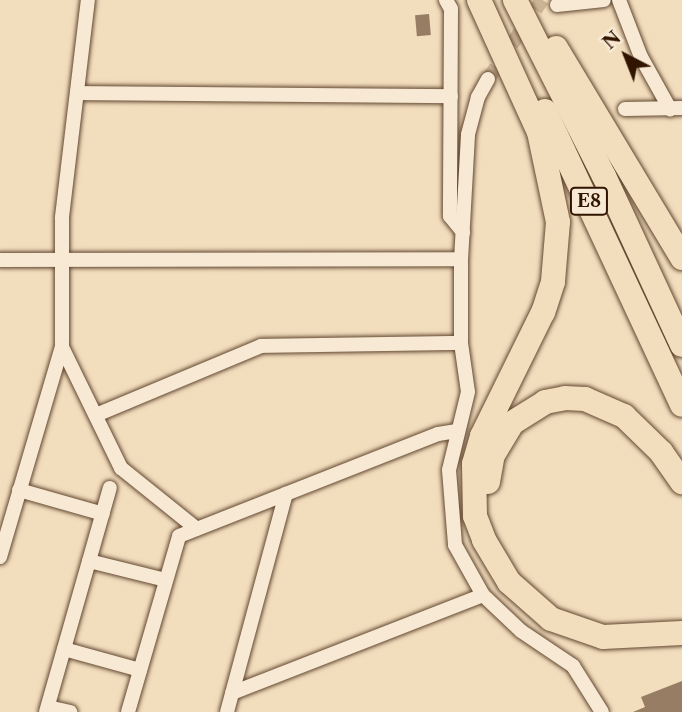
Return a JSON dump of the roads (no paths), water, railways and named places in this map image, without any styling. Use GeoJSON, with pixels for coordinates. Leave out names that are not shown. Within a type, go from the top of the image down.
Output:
{"type":"FeatureCollection","features":[{"type":"Feature","properties":{"kind":"highway"},"geometry":{"type":"LineString","coordinates":[[479,0],[538,132],[558,222],[556,262],[543,312],[482,436],[474,464],[475,516],[484,540],[509,582],[551,619],[603,637],[682,632]]}},
{"type":"Feature","properties":{"kind":"highway","name":"E8"},"geometry":{"type":"LineString","coordinates":[[489,0],[580,181],[682,405]]}},
{"type":"Feature","properties":{"kind":"highway","name":"E8"},"geometry":{"type":"LineString","coordinates":[[515,0],[604,176],[682,345]]}},
{"type":"Feature","properties":{"kind":"highway"},"geometry":{"type":"LineString","coordinates":[[527,0],[682,258]]}},
{"type":"Feature","properties":{"kind":"highway"},"geometry":{"type":"LineString","coordinates":[[682,482],[660,452],[624,416],[585,399],[565,398],[527,410],[512,423],[494,455],[488,495],[492,518],[510,559],[557,605],[578,615],[624,624],[682,619]]}},
{"type":"Feature","properties":{"kind":"street"},"geometry":{"type":"LineString","coordinates":[[0,557],[62,347],[65,260],[62,217],[88,0]]}},
{"type":"Feature","properties":{"kind":"street"},"geometry":{"type":"LineString","coordinates":[[446,0],[451,9],[450,216],[463,232]]}},
{"type":"Feature","properties":{"kind":"street"},"geometry":{"type":"LineString","coordinates":[[557,5],[604,0]]}},
{"type":"Feature","properties":{"kind":"street"},"geometry":{"type":"LineString","coordinates":[[619,0],[641,57],[676,108]]}},
{"type":"Feature","properties":{"kind":"street"},"geometry":{"type":"LineString","coordinates":[[488,79],[478,97],[468,135],[461,259],[461,343],[468,392],[457,431],[449,507],[455,545],[483,595],[522,631],[573,666],[602,712]]}},
{"type":"Feature","properties":{"kind":"street"},"geometry":{"type":"LineString","coordinates":[[77,93],[451,96]]}},
{"type":"Feature","properties":{"kind":"street"},"geometry":{"type":"LineString","coordinates":[[625,109],[676,108]]}},
{"type":"Feature","properties":{"kind":"street"},"geometry":{"type":"LineString","coordinates":[[0,260],[461,259]]}},
{"type":"Feature","properties":{"kind":"street"},"geometry":{"type":"LineString","coordinates":[[96,415],[261,346],[461,343]]}},
{"type":"Feature","properties":{"kind":"street"},"geometry":{"type":"LineString","coordinates":[[62,347],[121,468],[197,529]]}},
{"type":"Feature","properties":{"kind":"street"},"geometry":{"type":"LineString","coordinates":[[128,712],[179,536],[438,434],[457,431]]}},
{"type":"Feature","properties":{"kind":"street"},"geometry":{"type":"LineString","coordinates":[[70,712],[47,709],[110,488]]}},
{"type":"Feature","properties":{"kind":"street"},"geometry":{"type":"LineString","coordinates":[[19,490],[103,514]]}},
{"type":"Feature","properties":{"kind":"street"},"geometry":{"type":"LineString","coordinates":[[227,712],[286,494]]}},
{"type":"Feature","properties":{"kind":"street"},"geometry":{"type":"LineString","coordinates":[[89,561],[166,580]]}},
{"type":"Feature","properties":{"kind":"street"},"geometry":{"type":"LineString","coordinates":[[232,693],[483,595]]}},
{"type":"Feature","properties":{"kind":"street"},"geometry":{"type":"LineString","coordinates":[[64,649],[140,670]]}},
{"type":"Feature","properties":{"kind":"tunnel"},"geometry":{"type":"LineString","coordinates":[[488,79],[542,0]]}}]}
